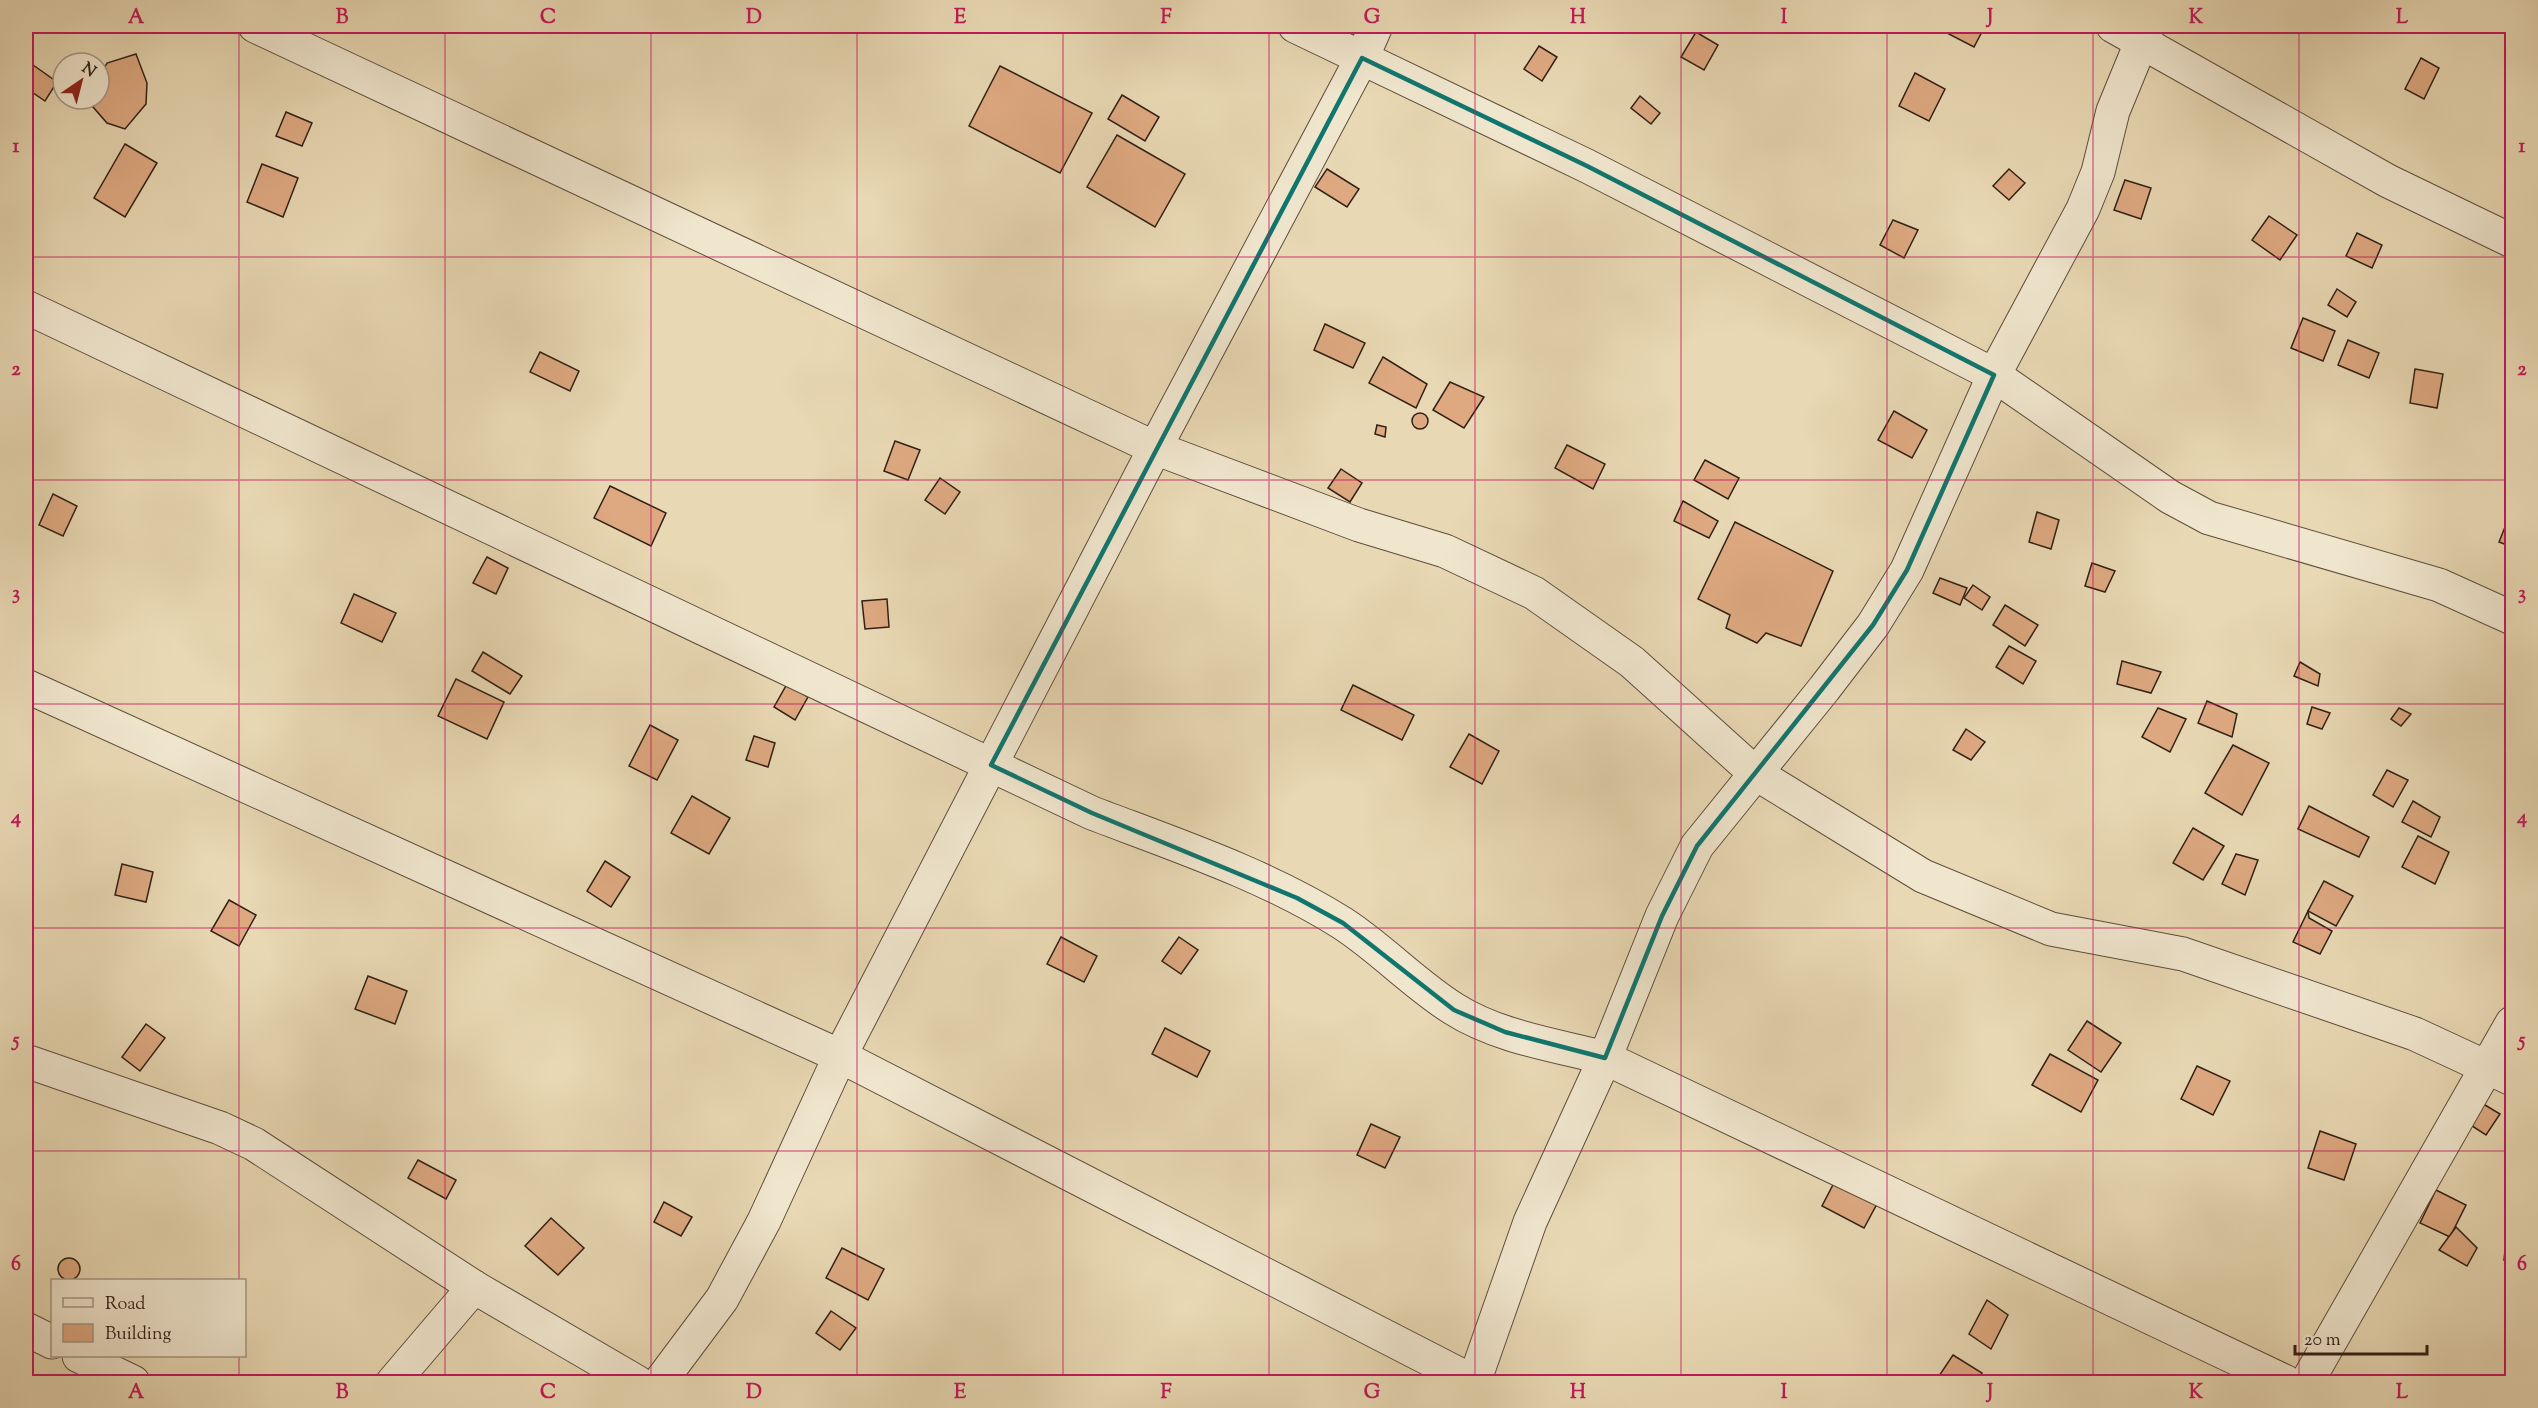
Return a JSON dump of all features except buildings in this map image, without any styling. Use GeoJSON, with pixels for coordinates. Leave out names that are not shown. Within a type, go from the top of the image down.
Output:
{"type":"FeatureCollection","features":[{"type":"Feature","properties":{"kind":"street"},"geometry":{"type":"LineString","coordinates":[[255,26],[1155,448],[1359,525],[1444,551],[1534,592],[1632,662],[1755,773],[1923,876],[2050,929],[2183,954],[2415,1034],[2499,1073]]}},
{"type":"Feature","properties":{"kind":"street"},"geometry":{"type":"LineString","coordinates":[[1295,26],[1587,166],[1994,375],[2170,496],[2209,518],[2439,585],[2512,618]]}},
{"type":"Feature","properties":{"kind":"street"},"geometry":{"type":"LineString","coordinates":[[660,1383],[722,1299],[764,1221],[840,1056],[1155,448],[1362,58],[1376,26]]}},
{"type":"Feature","properties":{"kind":"street"},"geometry":{"type":"LineString","coordinates":[[26,686],[840,1056],[1474,1383],[1530,1222],[1605,1058],[1662,916],[1697,846],[1873,625],[1907,570],[1994,375],[2083,209],[2098,172],[2133,30],[2388,182],[2512,241]]}},
{"type":"Feature","properties":{"kind":"street"},"geometry":{"type":"LineString","coordinates":[[26,307],[1092,813],[1189,850],[1297,898],[1343,924],[1454,1010],[1504,1032],[1605,1058],[2286,1383]]}},
{"type":"Feature","properties":{"kind":"street"},"geometry":{"type":"LineString","coordinates":[[2307,1383],[2499,1073],[2512,1023]]}},
{"type":"Feature","properties":{"kind":"street"},"geometry":{"type":"LineString","coordinates":[[26,1060],[220,1128],[254,1144],[474,1287],[637,1383]]}},
{"type":"Feature","properties":{"kind":"street"},"geometry":{"type":"LineString","coordinates":[[393,1383],[474,1287]]}},
{"type":"Feature","properties":{"kind":"street"},"geometry":{"type":"LineString","coordinates":[[26,1329],[51,1342]]}},
{"type":"Feature","properties":{"kind":"street"},"geometry":{"type":"LineString","coordinates":[[81,1357],[133,1383]]}},
{"type":"Feature","properties":{"kind":"highlighted area"},"geometry":{"type":"Polygon","coordinates":[[[1362,58],[1587,166],[1994,375],[1907,570],[1873,625],[1697,846],[1662,916],[1605,1058],[1505,1032],[1454,1010],[1343,923],[1297,898],[1092,813],[991,765],[1362,58]]]}}]}
